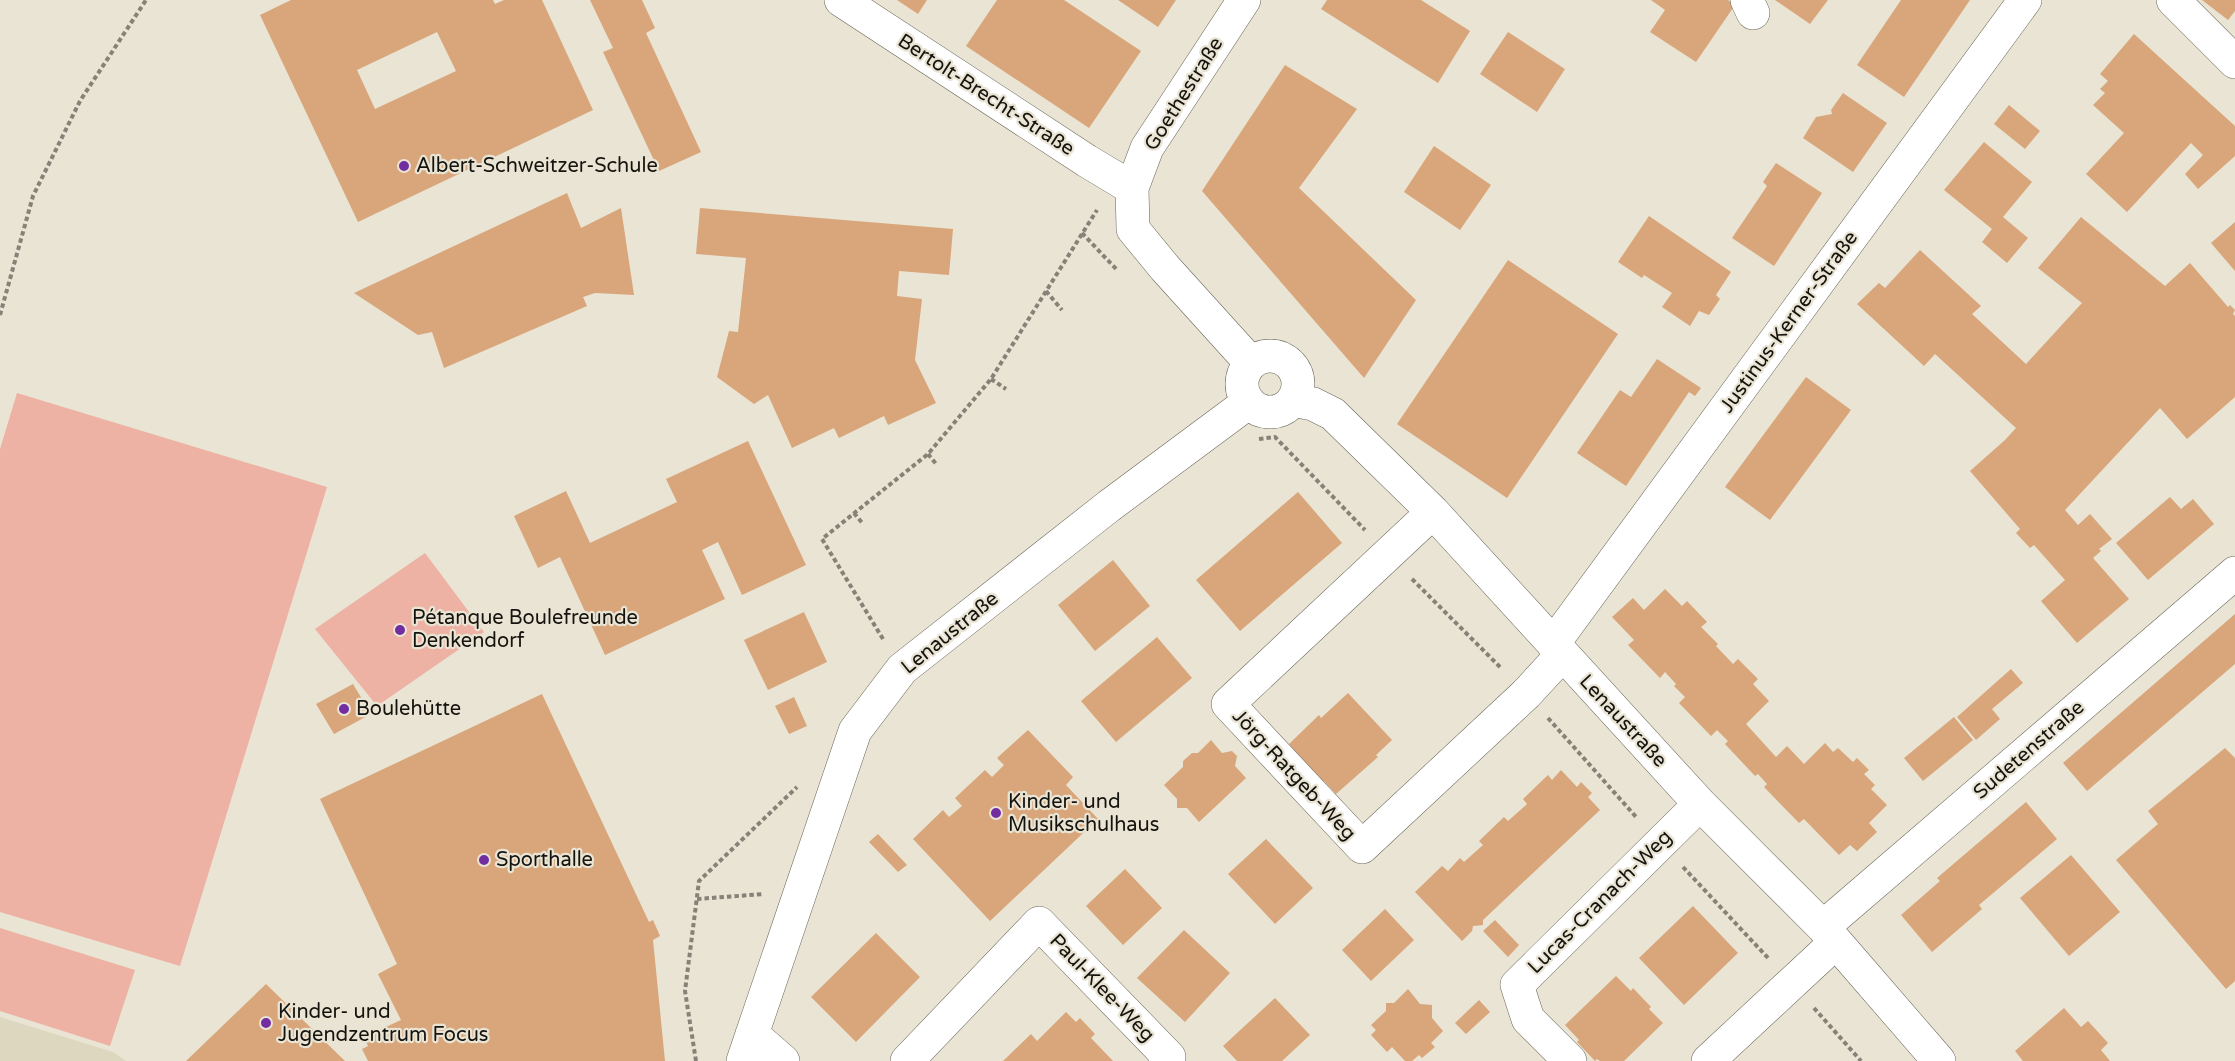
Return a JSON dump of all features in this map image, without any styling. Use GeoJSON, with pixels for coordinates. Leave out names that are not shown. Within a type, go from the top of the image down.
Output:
{"type":"FeatureCollection","features":[{"type":"Feature","properties":{"kind":"street","name":"Bertolt-Brecht-Straße"},"geometry":{"type":"LineString","coordinates":[[841,0],[1132,188]]}},
{"type":"Feature","properties":{"kind":"street","name":"Goethestraße"},"geometry":{"type":"LineString","coordinates":[[1244,0],[1147,148],[1132,188],[1133,229],[1251,363]]}},
{"type":"Feature","properties":{"kind":"street","name":"Justinus-Kerner-Straße"},"geometry":{"type":"LineString","coordinates":[[1558,649],[2025,0]]}},
{"type":"Feature","properties":{"kind":"street"},"geometry":{"type":"LineString","coordinates":[[2173,0],[2235,62]]}},
{"type":"Feature","properties":{"kind":"street"},"geometry":{"type":"LineString","coordinates":[[1268,356],[1277,356],[1286,360],[1297,374],[1297,392],[1293,400],[1287,406],[1271,412],[1263,411],[1249,402],[1244,395],[1243,377],[1251,363],[1259,357],[1268,356]]}},
{"type":"Feature","properties":{"kind":"street","name":"Lenaustraße"},"geometry":{"type":"LineString","coordinates":[[1293,400],[1313,404],[1333,414],[1433,512],[1700,804],[1829,934],[1939,1061]]}},
{"type":"Feature","properties":{"kind":"street","name":"Lenaustraße"},"geometry":{"type":"LineString","coordinates":[[747,1047],[855,731],[902,669],[1109,506],[1249,402]]}},
{"type":"Feature","properties":{"kind":"street","name":"Jörg-Ratgeb-Weg"},"geometry":{"type":"LineString","coordinates":[[1433,512],[1228,704],[1362,847],[1526,694],[1558,649]]}},
{"type":"Feature","properties":{"kind":"street","name":"Sudetenstraße"},"geometry":{"type":"LineString","coordinates":[[1829,934],[2235,573]]}},
{"type":"Feature","properties":{"kind":"street","name":"Lucas-Cranach-Weg"},"geometry":{"type":"LineString","coordinates":[[1570,1061],[1528,1019],[1517,985],[1700,804]]}},
{"type":"Feature","properties":{"kind":"street","name":"Paul-Klee-Weg"},"geometry":{"type":"LineString","coordinates":[[907,1061],[1039,923],[1169,1057],[1165,1061]]}},
{"type":"Feature","properties":{"kind":"street"},"geometry":{"type":"LineString","coordinates":[[1708,1061],[1829,934]]}},
{"type":"Feature","properties":{"kind":"street"},"geometry":{"type":"LineString","coordinates":[[747,1047],[783,1061]]}},
{"type":"Feature","properties":{"kind":"path"},"geometry":{"type":"LineString","coordinates":[[0,315],[33,196],[80,101],[146,0]]}},
{"type":"Feature","properties":{"kind":"path"},"geometry":{"type":"LineString","coordinates":[[902,669],[822,539],[928,454],[991,379],[1102,202],[1132,188]]}},
{"type":"Feature","properties":{"kind":"path"},"geometry":{"type":"LineString","coordinates":[[1082,233],[1121,274]]}},
{"type":"Feature","properties":{"kind":"path"},"geometry":{"type":"LineString","coordinates":[[1046,291],[1062,310]]}},
{"type":"Feature","properties":{"kind":"path"},"geometry":{"type":"LineString","coordinates":[[991,379],[1006,389]]}},
{"type":"Feature","properties":{"kind":"path"},"geometry":{"type":"LineString","coordinates":[[928,454],[936,464]]}},
{"type":"Feature","properties":{"kind":"path"},"geometry":{"type":"LineString","coordinates":[[854,513],[863,524]]}},
{"type":"Feature","properties":{"kind":"path"},"geometry":{"type":"LineString","coordinates":[[696,1061],[685,991],[699,881],[798,786]]}},
{"type":"Feature","properties":{"kind":"path"},"geometry":{"type":"LineString","coordinates":[[697,899],[801,891]]}},
{"type":"Feature","properties":{"kind":"shaded area"},"geometry":{"type":"Polygon","coordinates":[[[17,393],[327,487],[180,966],[0,912],[0,449],[17,393]]]}},
{"type":"Feature","properties":{"kind":"shaded area","name":"Pétanque Boulefreunde Denkendorf"},"geometry":{"type":"Polygon","coordinates":[[[425,553],[484,632],[377,706],[315,629],[425,553]]]}},
{"type":"Feature","properties":{"kind":"shaded area"},"geometry":{"type":"Polygon","coordinates":[[[0,928],[135,970],[110,1046],[0,1011],[0,928]]]}},
{"type":"Feature","properties":{"kind":"shaded area"},"geometry":{"type":"Polygon","coordinates":[[[0,1017],[113,1052],[126,1061],[0,1061],[0,1017]]]}},
{"type":"Feature","properties":{"kind":"building","name":"Albert-Schweitzer-Schule"},"geometry":{"type":"Polygon","coordinates":[[[291,0],[493,0],[495,4],[504,0],[542,0],[593,110],[358,222],[260,15],[291,0]],[[437,32],[357,70],[375,109],[456,71],[437,32]]]}},
{"type":"Feature","properties":{"kind":"building"},"geometry":{"type":"Polygon","coordinates":[[[590,0],[642,0],[655,28],[646,33],[701,152],[659,171],[603,52],[613,48],[590,0]]]}},
{"type":"Feature","properties":{"kind":"building"},"geometry":{"type":"Polygon","coordinates":[[[897,0],[927,0],[918,14],[897,0]]]}},
{"type":"Feature","properties":{"kind":"building"},"geometry":{"type":"Polygon","coordinates":[[[997,0],[1064,0],[1141,51],[1089,128],[966,46],[997,0]]]}},
{"type":"Feature","properties":{"kind":"building"},"geometry":{"type":"Polygon","coordinates":[[[1118,0],[1176,0],[1158,27],[1118,0]]]}},
{"type":"Feature","properties":{"kind":"building"},"geometry":{"type":"Polygon","coordinates":[[[1327,0],[1421,0],[1470,31],[1438,83],[1321,9],[1327,0]]]}},
{"type":"Feature","properties":{"kind":"building"},"geometry":{"type":"Polygon","coordinates":[[[1651,0],[1728,0],[1735,5],[1696,62],[1650,32],[1665,10],[1651,0]]]}},
{"type":"Feature","properties":{"kind":"building"},"geometry":{"type":"Polygon","coordinates":[[[1775,0],[1828,0],[1810,24],[1775,0]]]}},
{"type":"Feature","properties":{"kind":"building"},"geometry":{"type":"Polygon","coordinates":[[[1901,0],[1970,0],[1904,97],[1857,65],[1901,0]]]}},
{"type":"Feature","properties":{"kind":"building"},"geometry":{"type":"Polygon","coordinates":[[[2202,0],[2235,0],[2235,11],[2228,20],[2202,0]]]}},
{"type":"Feature","properties":{"kind":"building"},"geometry":{"type":"Polygon","coordinates":[[[1508,32],[1565,69],[1537,112],[1480,74],[1508,32]]]}},
{"type":"Feature","properties":{"kind":"building"},"geometry":{"type":"Polygon","coordinates":[[[2134,34],[2235,126],[2235,156],[2198,189],[2185,174],[2203,155],[2191,143],[2127,212],[2086,174],[2124,133],[2093,105],[2105,93],[2100,89],[2108,81],[2100,74],[2134,34]]]}},
{"type":"Feature","properties":{"kind":"building"},"geometry":{"type":"Polygon","coordinates":[[[1285,65],[1357,109],[1299,188],[1416,300],[1364,378],[1202,191],[1285,65]]]}},
{"type":"Feature","properties":{"kind":"building"},"geometry":{"type":"Polygon","coordinates":[[[1843,93],[1887,123],[1853,172],[1803,138],[1816,117],[1832,114],[1831,110],[1843,93]]]}},
{"type":"Feature","properties":{"kind":"building"},"geometry":{"type":"Polygon","coordinates":[[[2009,105],[2040,131],[2025,149],[1994,124],[2009,105]]]}},
{"type":"Feature","properties":{"kind":"building"},"geometry":{"type":"Polygon","coordinates":[[[1984,142],[2032,182],[2003,217],[2028,238],[2007,263],[1982,242],[1992,229],[1944,190],[1984,142]]]}},
{"type":"Feature","properties":{"kind":"building"},"geometry":{"type":"Polygon","coordinates":[[[1434,146],[1491,185],[1460,230],[1404,192],[1434,146]]]}},
{"type":"Feature","properties":{"kind":"building"},"geometry":{"type":"Polygon","coordinates":[[[1776,163],[1822,193],[1774,266],[1732,238],[1767,186],[1763,182],[1776,163]]]}},
{"type":"Feature","properties":{"kind":"building"},"geometry":{"type":"Polygon","coordinates":[[[567,193],[581,228],[621,208],[634,295],[595,293],[583,297],[587,306],[444,368],[432,332],[418,335],[354,293],[567,193]]]}},
{"type":"Feature","properties":{"kind":"building"},"geometry":{"type":"Polygon","coordinates":[[[700,208],[953,229],[949,275],[899,271],[897,296],[922,299],[915,360],[936,403],[888,425],[884,416],[839,438],[834,428],[792,448],[768,395],[754,404],[717,377],[729,331],[738,332],[746,258],[696,254],[700,208]]]}},
{"type":"Feature","properties":{"kind":"building"},"geometry":{"type":"Polygon","coordinates":[[[1649,216],[1731,272],[1716,295],[1720,299],[1709,315],[1699,311],[1690,326],[1662,307],[1672,293],[1644,275],[1642,278],[1618,262],[1649,216]]]}},
{"type":"Feature","properties":{"kind":"building"},"geometry":{"type":"Polygon","coordinates":[[[2081,217],[2165,286],[2190,263],[2228,307],[2230,305],[2235,310],[2233,314],[2235,316],[2235,397],[2187,439],[2160,408],[2065,510],[2078,525],[2090,514],[2112,539],[2099,549],[2101,551],[2093,558],[2129,599],[2077,643],[2041,601],[2065,580],[2034,545],[2030,548],[2016,533],[2020,529],[1970,471],[2016,428],[1935,354],[1924,366],[1857,304],[1879,283],[1885,288],[1920,250],[1981,306],[1972,314],[2026,364],[2082,303],[2038,268],[2081,217]]]}},
{"type":"Feature","properties":{"kind":"building"},"geometry":{"type":"Polygon","coordinates":[[[2235,222],[2235,271],[2211,243],[2235,222]]]}},
{"type":"Feature","properties":{"kind":"building"},"geometry":{"type":"Polygon","coordinates":[[[1508,260],[1618,334],[1507,498],[1397,424],[1508,260]]]}},
{"type":"Feature","properties":{"kind":"building"},"geometry":{"type":"Polygon","coordinates":[[[1657,359],[1701,388],[1695,396],[1689,392],[1626,486],[1577,453],[1620,390],[1631,397],[1657,359]]]}},
{"type":"Feature","properties":{"kind":"building"},"geometry":{"type":"Polygon","coordinates":[[[1806,377],[1851,410],[1770,520],[1725,487],[1806,377]]]}},
{"type":"Feature","properties":{"kind":"building"},"geometry":{"type":"Polygon","coordinates":[[[748,441],[806,565],[742,595],[718,542],[702,550],[725,599],[605,655],[560,557],[538,568],[514,516],[566,491],[590,543],[677,502],[666,479],[748,441]]]}},
{"type":"Feature","properties":{"kind":"building"},"geometry":{"type":"Polygon","coordinates":[[[1298,492],[1342,543],[1240,631],[1196,580],[1298,492]]]}},
{"type":"Feature","properties":{"kind":"building"},"geometry":{"type":"Polygon","coordinates":[[[2170,497],[2181,509],[2193,499],[2214,524],[2148,580],[2116,543],[2170,497]]]}},
{"type":"Feature","properties":{"kind":"building"},"geometry":{"type":"Polygon","coordinates":[[[1113,560],[1150,606],[1095,651],[1058,605],[1113,560]]]}},
{"type":"Feature","properties":{"kind":"building"},"geometry":{"type":"Polygon","coordinates":[[[1665,589],[1682,606],[1687,601],[1707,622],[1701,627],[1718,644],[1716,646],[1733,664],[1738,659],[1758,679],[1753,684],[1769,701],[1746,724],[1776,757],[1787,746],[1804,764],[1825,743],[1833,752],[1838,748],[1853,762],[1857,758],[1869,770],[1864,774],[1875,785],[1871,789],[1887,805],[1869,823],[1877,832],[1857,851],[1850,845],[1839,855],[1804,819],[1799,823],[1764,787],[1767,784],[1758,774],[1755,776],[1725,744],[1728,741],[1717,730],[1711,736],[1679,703],[1685,697],[1665,672],[1660,678],[1628,645],[1634,640],[1612,617],[1633,598],[1644,610],[1665,589]]]}},
{"type":"Feature","properties":{"kind":"building"},"geometry":{"type":"Polygon","coordinates":[[[804,612],[827,662],[768,690],[744,640],[804,612]]]}},
{"type":"Feature","properties":{"kind":"building"},"geometry":{"type":"Polygon","coordinates":[[[2235,614],[2235,664],[2087,791],[2063,763],[2235,614]]]}},
{"type":"Feature","properties":{"kind":"building"},"geometry":{"type":"Polygon","coordinates":[[[1157,637],[1192,678],[1116,742],[1081,701],[1157,637]]]}},
{"type":"Feature","properties":{"kind":"building"},"geometry":{"type":"Polygon","coordinates":[[[2011,669],[2023,683],[1992,709],[2000,719],[1976,740],[1957,717],[2011,669]]]}},
{"type":"Feature","properties":{"kind":"building","name":"Boulehütte"},"geometry":{"type":"Polygon","coordinates":[[[353,684],[371,714],[334,734],[316,704],[353,684]]]}},
{"type":"Feature","properties":{"kind":"building"},"geometry":{"type":"Polygon","coordinates":[[[1348,693],[1392,740],[1376,755],[1378,757],[1336,794],[1302,763],[1304,761],[1289,744],[1319,715],[1321,718],[1348,693]]]}},
{"type":"Feature","properties":{"kind":"building","name":"Sporthalle"},"geometry":{"type":"Polygon","coordinates":[[[542,694],[649,922],[653,920],[660,936],[653,940],[665,1061],[368,1061],[362,1049],[368,1046],[364,1037],[401,1020],[378,974],[397,964],[320,799],[542,694]]]}},
{"type":"Feature","properties":{"kind":"building"},"geometry":{"type":"Polygon","coordinates":[[[794,697],[807,726],[789,734],[775,706],[794,697]]]}},
{"type":"Feature","properties":{"kind":"building"},"geometry":{"type":"Polygon","coordinates":[[[1954,717],[1973,740],[1923,781],[1904,758],[1954,717]]]}},
{"type":"Feature","properties":{"kind":"building","name":"Kinder- und Musikschulhaus"},"geometry":{"type":"Polygon","coordinates":[[[1028,730],[1073,777],[1066,785],[1098,819],[990,921],[913,839],[943,810],[949,817],[962,806],[955,798],[985,770],[992,777],[1004,765],[997,758],[1028,730]]]}},
{"type":"Feature","properties":{"kind":"building"},"geometry":{"type":"Polygon","coordinates":[[[1211,740],[1222,753],[1232,751],[1237,756],[1235,766],[1246,778],[1199,822],[1187,808],[1177,808],[1177,799],[1164,785],[1183,767],[1183,761],[1192,753],[1198,753],[1211,740]]]}},
{"type":"Feature","properties":{"kind":"building"},"geometry":{"type":"Polygon","coordinates":[[[2225,748],[2235,758],[2235,981],[2226,989],[2116,860],[2158,824],[2148,811],[2225,748]]]}},
{"type":"Feature","properties":{"kind":"building"},"geometry":{"type":"Polygon","coordinates":[[[1561,770],[1577,787],[1581,782],[1592,793],[1588,797],[1600,810],[1483,920],[1483,925],[1473,926],[1472,931],[1462,941],[1415,892],[1442,866],[1448,871],[1460,858],[1464,862],[1483,845],[1479,841],[1504,817],[1508,821],[1527,804],[1523,799],[1548,775],[1552,780],[1561,770]]]}},
{"type":"Feature","properties":{"kind":"building"},"geometry":{"type":"Polygon","coordinates":[[[2026,802],[2057,839],[1979,905],[1982,909],[1932,952],[1901,915],[1940,881],[1937,878],[2026,802]]]}},
{"type":"Feature","properties":{"kind":"building"},"geometry":{"type":"Polygon","coordinates":[[[878,834],[907,865],[898,872],[869,842],[878,834]]]}},
{"type":"Feature","properties":{"kind":"building"},"geometry":{"type":"Polygon","coordinates":[[[1266,839],[1313,888],[1275,924],[1228,874],[1266,839]]]}},
{"type":"Feature","properties":{"kind":"building"},"geometry":{"type":"Polygon","coordinates":[[[2071,855],[2120,912],[2069,956],[2020,898],[2071,855]]]}},
{"type":"Feature","properties":{"kind":"building"},"geometry":{"type":"Polygon","coordinates":[[[1125,869],[1162,908],[1123,945],[1086,906],[1125,869]]]}},
{"type":"Feature","properties":{"kind":"building"},"geometry":{"type":"Polygon","coordinates":[[[1693,906],[1738,953],[1684,1005],[1639,958],[1693,906]]]}},
{"type":"Feature","properties":{"kind":"building"},"geometry":{"type":"Polygon","coordinates":[[[1385,909],[1414,940],[1371,981],[1342,950],[1385,909]]]}},
{"type":"Feature","properties":{"kind":"building"},"geometry":{"type":"Polygon","coordinates":[[[1495,920],[1519,945],[1508,957],[1483,931],[1495,920]]]}},
{"type":"Feature","properties":{"kind":"building"},"geometry":{"type":"Polygon","coordinates":[[[1184,930],[1230,973],[1185,1022],[1137,978],[1184,930]]]}},
{"type":"Feature","properties":{"kind":"building"},"geometry":{"type":"Polygon","coordinates":[[[876,933],[920,977],[856,1042],[811,997],[876,933]]]}},
{"type":"Feature","properties":{"kind":"building"},"geometry":{"type":"Polygon","coordinates":[[[1616,976],[1631,991],[1633,988],[1663,1023],[1624,1061],[1597,1059],[1595,1061],[1565,1025],[1616,976]]]}},
{"type":"Feature","properties":{"kind":"building","name":"Kinder- und Jugendzentrum Focus"},"geometry":{"type":"Polygon","coordinates":[[[266,984],[345,1061],[186,1061],[266,984]]]}},
{"type":"Feature","properties":{"kind":"building"},"geometry":{"type":"Polygon","coordinates":[[[1408,989],[1420,1004],[1432,1005],[1432,1018],[1443,1031],[1431,1043],[1435,1047],[1422,1058],[1419,1055],[1412,1061],[1405,1061],[1392,1047],[1387,1052],[1371,1035],[1376,1030],[1371,1025],[1386,1011],[1386,1003],[1394,1003],[1408,989]]]}},
{"type":"Feature","properties":{"kind":"building"},"geometry":{"type":"Polygon","coordinates":[[[1275,998],[1310,1035],[1282,1061],[1237,1061],[1223,1046],[1275,998]]]}},
{"type":"Feature","properties":{"kind":"building"},"geometry":{"type":"Polygon","coordinates":[[[1479,1000],[1490,1012],[1466,1034],[1455,1023],[1479,1000]]]}},
{"type":"Feature","properties":{"kind":"building"},"geometry":{"type":"Polygon","coordinates":[[[2064,1008],[2081,1027],[2088,1021],[2108,1043],[2101,1050],[2110,1061],[2023,1061],[2015,1051],[2064,1008]]]}},
{"type":"Feature","properties":{"kind":"building"},"geometry":{"type":"Polygon","coordinates":[[[1066,1012],[1076,1022],[1080,1018],[1095,1034],[1091,1038],[1113,1061],[1003,1061],[1031,1034],[1037,1041],[1066,1012]]]}},
{"type":"Feature","properties":{"kind":"place","name":"Albert-Schweitzer-Schule"},"geometry":{"type":"Point","coordinates":[404,166]}},
{"type":"Feature","properties":{"kind":"place","name":"Pétanque Boulefreunde Denkendorf"},"geometry":{"type":"Point","coordinates":[400,630]}},
{"type":"Feature","properties":{"kind":"place","name":"Boulehütte"},"geometry":{"type":"Point","coordinates":[344,709]}},
{"type":"Feature","properties":{"kind":"place","name":"Kinder- und Musikschulhaus"},"geometry":{"type":"Point","coordinates":[996,813]}},
{"type":"Feature","properties":{"kind":"place","name":"Sporthalle"},"geometry":{"type":"Point","coordinates":[484,860]}},
{"type":"Feature","properties":{"kind":"place","name":"Kinder- und Jugendzentrum Focus"},"geometry":{"type":"Point","coordinates":[266,1023]}}]}
